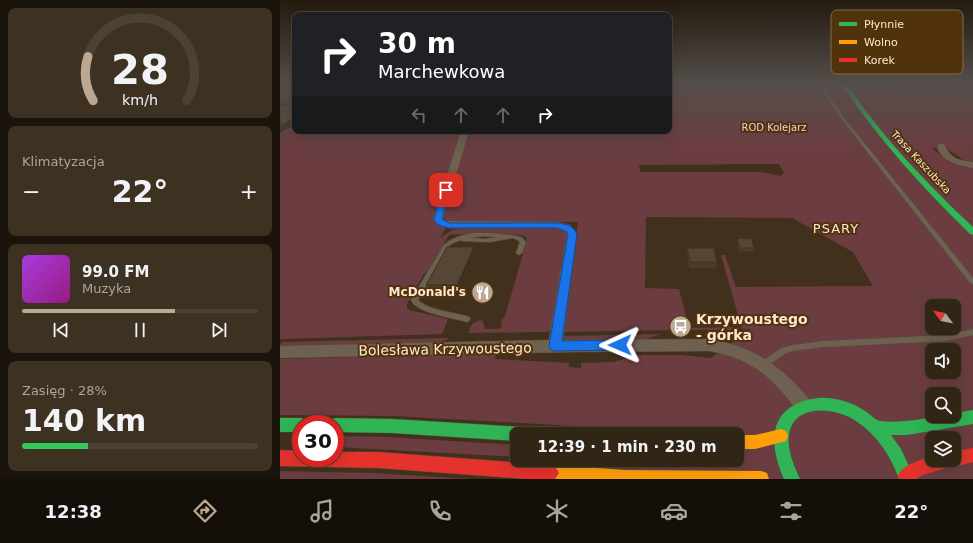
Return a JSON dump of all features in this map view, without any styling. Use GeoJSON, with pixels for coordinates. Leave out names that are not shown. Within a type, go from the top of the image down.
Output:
{"type":"FeatureCollection","features":[{"type":"Feature","properties":{"kind":"main road","name":"Trasa Kaszubska"},"geometry":{"type":"LineString","coordinates":[[857,105],[889,145],[973,232]]}},
{"type":"Feature","properties":{"kind":"main road"},"geometry":{"type":"LineString","coordinates":[[870,105],[876,113]]}},
{"type":"Feature","properties":{"kind":"main road"},"geometry":{"type":"LineString","coordinates":[[792,479],[783,459],[781,436],[787,420],[794,412],[804,406],[824,404],[838,407],[858,415],[876,428],[895,450],[906,477],[925,467]]}},
{"type":"Feature","properties":{"kind":"main road"},"geometry":{"type":"LineString","coordinates":[[876,428],[906,428],[973,417]]}},
{"type":"Feature","properties":{"kind":"main road"},"geometry":{"type":"LineString","coordinates":[[280,425],[292,425]]}},
{"type":"Feature","properties":{"kind":"main road"},"geometry":{"type":"LineString","coordinates":[[344,425],[392,426],[510,433]]}},
{"type":"Feature","properties":{"kind":"main road"},"geometry":{"type":"LineString","coordinates":[[744,442],[756,442],[781,436]]}},
{"type":"Feature","properties":{"kind":"main road"},"geometry":{"type":"LineString","coordinates":[[961,458],[973,455]]}},
{"type":"Feature","properties":{"kind":"main road"},"geometry":{"type":"LineString","coordinates":[[280,458],[378,460],[626,478],[761,479]]}},
{"type":"Feature","properties":{"kind":"street"},"geometry":{"type":"LineString","coordinates":[[464,134],[438,219],[441,223],[448,225],[557,225],[570,230],[572,234],[555,346]]}},
{"type":"Feature","properties":{"kind":"street"},"geometry":{"type":"LineString","coordinates":[[941,146],[942,152],[946,156],[973,165]]}},
{"type":"Feature","properties":{"kind":"street","name":"Bolesława Krzywoustego"},"geometry":{"type":"LineString","coordinates":[[280,352],[555,346],[709,345],[738,351],[764,364],[778,375],[804,406]]}},
{"type":"Feature","properties":{"kind":"lane"},"geometry":{"type":"LineString","coordinates":[[834,105],[973,282]]}},
{"type":"Feature","properties":{"kind":"lane"},"geometry":{"type":"LineString","coordinates":[[467,319],[428,309],[418,304],[414,300],[446,246],[453,241],[460,239],[494,240],[506,237],[518,237],[523,242],[519,253]]}},
{"type":"Feature","properties":{"kind":"lane"},"geometry":{"type":"LineString","coordinates":[[764,364],[784,350],[793,348],[824,344],[947,338],[973,332]]}},
{"type":"Feature","properties":{"kind":"green space","name":"ROD Kolejarz"},"geometry":{"type":"Polygon","coordinates":[[[672,105],[973,105],[973,161],[965,161],[940,144],[938,148],[931,148],[946,158],[973,166],[973,479],[628,479],[589,467],[744,467],[744,427],[591,427],[396,416],[280,415],[280,359],[496,354],[495,359],[569,363],[569,367],[581,368],[581,363],[613,362],[640,355],[681,355],[711,358],[751,329],[742,329],[721,255],[725,255],[736,287],[873,286],[853,252],[792,218],[646,217],[645,288],[679,289],[689,328],[734,327],[731,330],[688,330],[685,326],[677,327],[677,330],[564,332],[578,222],[448,223],[444,218],[467,134],[672,134],[672,105]],[[779,164],[639,165],[640,172],[762,172],[780,176],[784,173],[779,164]]]}},
{"type":"Feature","properties":{"kind":"green space"},"geometry":{"type":"Polygon","coordinates":[[[292,126],[292,134],[461,134],[435,217],[447,226],[440,238],[452,230],[464,228],[561,228],[568,232],[552,330],[547,332],[468,333],[472,324],[480,320],[483,321],[485,329],[497,329],[502,327],[501,321],[505,316],[527,240],[526,237],[519,235],[483,233],[449,235],[431,268],[423,275],[407,304],[407,308],[409,310],[448,319],[442,334],[280,339],[280,133],[292,126]]]}},
{"type":"Feature","properties":{"kind":"green space"},"geometry":{"type":"Polygon","coordinates":[[[661,334],[646,339],[566,341],[562,336],[661,334]]]}},
{"type":"Feature","properties":{"kind":"green space"},"geometry":{"type":"Polygon","coordinates":[[[450,338],[438,343],[280,346],[280,344],[284,342],[450,338]]]}},
{"type":"Feature","properties":{"kind":"green space"},"geometry":{"type":"Polygon","coordinates":[[[344,436],[387,437],[510,445],[510,457],[344,447],[344,436]]]}},
{"type":"Feature","properties":{"kind":"green space"},"geometry":{"type":"Polygon","coordinates":[[[280,471],[372,473],[471,479],[280,479],[280,471]]]}},
{"type":"Feature","properties":{"kind":"building"},"geometry":{"type":"Polygon","coordinates":[[[292,105],[292,119],[280,126],[280,106],[292,105]]]}},
{"type":"Feature","properties":{"kind":"building"},"geometry":{"type":"Polygon","coordinates":[[[737,238],[752,239],[754,248],[740,248],[737,238]]]}},
{"type":"Feature","properties":{"kind":"building"},"geometry":{"type":"Polygon","coordinates":[[[447,247],[474,247],[457,285],[426,285],[447,247]]]}},
{"type":"Feature","properties":{"kind":"building"},"geometry":{"type":"Polygon","coordinates":[[[687,248],[714,248],[717,262],[690,262],[687,248]]]}},
{"type":"Feature","properties":{"kind":"traffic: fast"},"geometry":{"type":"LineString","coordinates":[[858,105],[887,143],[920,180],[973,232]]}},
{"type":"Feature","properties":{"kind":"traffic: fast"},"geometry":{"type":"LineString","coordinates":[[792,479],[787,469],[782,447],[784,426],[788,417],[796,410],[818,404],[836,405],[849,409],[871,424],[889,443],[907,479]]}},
{"type":"Feature","properties":{"kind":"traffic: fast"},"geometry":{"type":"LineString","coordinates":[[876,428],[907,428],[973,417]]}},
{"type":"Feature","properties":{"kind":"traffic: fast"},"geometry":{"type":"LineString","coordinates":[[280,425],[292,425]]}},
{"type":"Feature","properties":{"kind":"traffic: fast"},"geometry":{"type":"LineString","coordinates":[[344,425],[392,426],[510,433]]}},
{"type":"Feature","properties":{"kind":"traffic: slow"},"geometry":{"type":"LineString","coordinates":[[744,442],[755,442],[781,436]]}},
{"type":"Feature","properties":{"kind":"traffic: slow"},"geometry":{"type":"LineString","coordinates":[[551,473],[626,478],[761,479]]}},
{"type":"Feature","properties":{"kind":"traffic: jam"},"geometry":{"type":"LineString","coordinates":[[961,458],[973,455]]}},
{"type":"Feature","properties":{"kind":"traffic: jam"},"geometry":{"type":"LineString","coordinates":[[280,458],[378,460],[551,473]]}},
{"type":"Feature","properties":{"kind":"traffic: jam"},"geometry":{"type":"LineString","coordinates":[[906,476],[925,467]]}},
{"type":"Feature","properties":{"kind":"place","name":"McDonald's"},"geometry":{"type":"Point","coordinates":[482,292]}},
{"type":"Feature","properties":{"kind":"place","name":"Krzywoustego - górka"},"geometry":{"type":"Point","coordinates":[681,327]}},
{"type":"Feature","properties":{"kind":"district","name":"PSARY"},"geometry":{"type":"Point","coordinates":[836,228]}},
{"type":"Feature","properties":{"kind":"route"},"geometry":{"type":"LineString","coordinates":[[446,190],[438,219],[441,223],[448,225],[557,225],[570,230],[572,234],[555,346],[620,345]]}}]}
